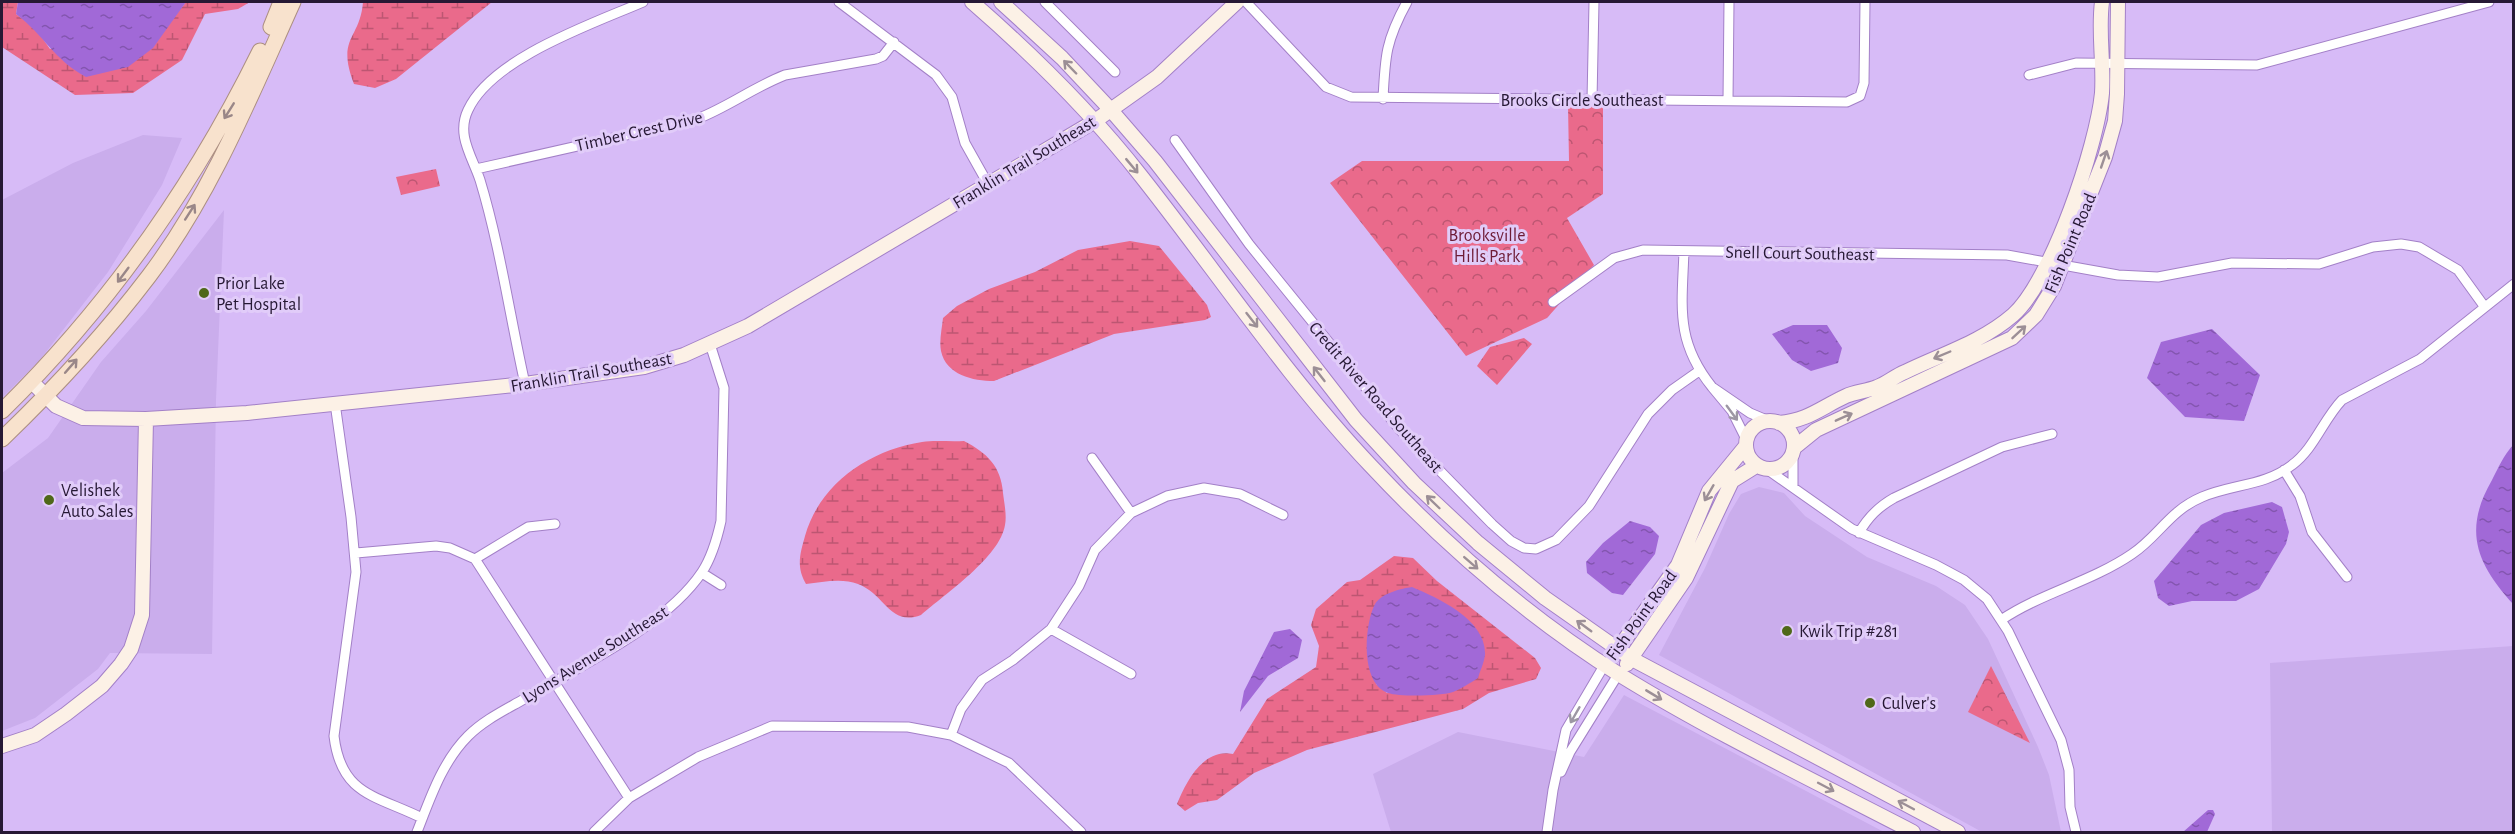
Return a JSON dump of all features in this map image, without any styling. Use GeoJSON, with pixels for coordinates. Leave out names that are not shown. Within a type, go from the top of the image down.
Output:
{"type":"FeatureCollection","features":[{"type":"Feature","properties":{"kind":"main road"},"geometry":{"type":"LineString","coordinates":[[2,411],[32,382],[97,309],[155,231],[238,97],[268,36],[281,2]]}},
{"type":"Feature","properties":{"kind":"main road"},"geometry":{"type":"LineString","coordinates":[[2,439],[46,396],[149,276],[197,201],[249,101],[293,2]]}},
{"type":"Feature","properties":{"kind":"street"},"geometry":{"type":"LineString","coordinates":[[525,384],[485,196],[462,132],[468,110],[489,82],[528,53],[643,2]]}},
{"type":"Feature","properties":{"kind":"street"},"geometry":{"type":"LineString","coordinates":[[839,2],[936,75],[952,97],[965,143],[988,184]]}},
{"type":"Feature","properties":{"kind":"street"},"geometry":{"type":"LineString","coordinates":[[972,2],[1095,121],[1139,174],[1313,399],[1371,466],[1474,565],[1535,615],[1618,673],[1693,717],[1913,832]]}},
{"type":"Feature","properties":{"kind":"street"},"geometry":{"type":"LineString","coordinates":[[1001,2],[1062,58],[1155,161],[1335,394],[1407,475],[1446,514],[1511,571],[1632,659],[1958,832]]}},
{"type":"Feature","properties":{"kind":"street"},"geometry":{"type":"LineString","coordinates":[[1045,2],[1115,72]]}},
{"type":"Feature","properties":{"kind":"street","name":"Franklin Trail Southeast"},"geometry":{"type":"LineString","coordinates":[[32,382],[56,406],[83,418],[146,419],[525,384],[644,367],[710,344],[785,304],[1095,121],[1157,77],[1237,2]]}},
{"type":"Feature","properties":{"kind":"street","name":"Brooks Circle Southeast"},"geometry":{"type":"LineString","coordinates":[[1246,2],[1326,87],[1351,97],[1592,100],[1854,100],[1860,96],[1864,83],[1865,2]]}},
{"type":"Feature","properties":{"kind":"street"},"geometry":{"type":"LineString","coordinates":[[1383,99],[1385,60],[1390,33],[1407,2]]}},
{"type":"Feature","properties":{"kind":"street"},"geometry":{"type":"LineString","coordinates":[[1592,100],[1594,2]]}},
{"type":"Feature","properties":{"kind":"street"},"geometry":{"type":"LineString","coordinates":[[1728,100],[1730,2]]}},
{"type":"Feature","properties":{"kind":"street","name":"Fish Point Road"},"geometry":{"type":"LineString","coordinates":[[1774,422],[1800,421],[1848,395],[1878,387],[1984,337],[2015,313],[2028,297],[2047,262],[2095,134],[2102,91],[2102,2]]}},
{"type":"Feature","properties":{"kind":"street","name":"Fish Point Road"},"geometry":{"type":"LineString","coordinates":[[1794,450],[1816,430],[2012,338],[2036,315],[2054,286],[2063,264],[2105,157],[2115,121],[2118,2]]}},
{"type":"Feature","properties":{"kind":"street"},"geometry":{"type":"LineString","coordinates":[[2029,75],[2076,63],[2257,65],[2489,2]]}},
{"type":"Feature","properties":{"kind":"street","name":"Timber Crest Drive"},"geometry":{"type":"LineString","coordinates":[[476,169],[697,119],[720,110],[785,75],[876,59],[883,56],[894,42]]}},
{"type":"Feature","properties":{"kind":"street","name":"Credit River Road Southeast"},"geometry":{"type":"LineString","coordinates":[[1175,140],[1249,244],[1400,430],[1492,524],[1511,541],[1524,548],[1536,549],[1556,540],[1589,506],[1648,414],[1672,390],[1698,370]]}},
{"type":"Feature","properties":{"kind":"street","name":"Snell Court Southeast"},"geometry":{"type":"LineString","coordinates":[[1553,302],[1614,258],[1627,252],[2007,255],[2118,275],[2158,277],[2232,263],[2319,264],[2373,248],[2401,244],[2419,247],[2458,270],[2484,306]]}},
{"type":"Feature","properties":{"kind":"street"},"geometry":{"type":"LineString","coordinates":[[1683,251],[1683,334],[1698,370],[1731,411],[1746,443],[1747,455],[1762,468],[1794,487],[1859,533],[1936,565],[1964,580],[1987,599],[2001,620],[2061,740],[2068,770],[2070,807],[2076,832]]}},
{"type":"Feature","properties":{"kind":"street"},"geometry":{"type":"LineString","coordinates":[[2001,620],[2132,554],[2183,507],[2204,497],[2257,484],[2284,470],[2308,449],[2342,400],[2420,359],[2514,284]]}},
{"type":"Feature","properties":{"kind":"street","name":"Lyons Avenue Southeast"},"geometry":{"type":"LineString","coordinates":[[417,832],[445,766],[468,736],[480,725],[652,622],[679,599],[702,573],[717,539],[721,521],[724,388],[710,344]]}},
{"type":"Feature","properties":{"kind":"street"},"geometry":{"type":"LineString","coordinates":[[1712,387],[1750,413],[1774,422],[1791,433],[1794,450],[1794,487]]}},
{"type":"Feature","properties":{"kind":"street"},"geometry":{"type":"LineString","coordinates":[[335,403],[356,553],[354,590],[334,735],[336,756],[348,780],[361,789],[422,818]]}},
{"type":"Feature","properties":{"kind":"street"},"geometry":{"type":"LineString","coordinates":[[2,746],[35,735],[66,714],[102,686],[122,664],[131,649],[142,615],[146,419]]}},
{"type":"Feature","properties":{"kind":"street"},"geometry":{"type":"LineString","coordinates":[[1746,443],[1755,426],[1774,422]]}},
{"type":"Feature","properties":{"kind":"street"},"geometry":{"type":"LineString","coordinates":[[1859,533],[1866,520],[1880,506],[1894,498],[2002,447],[2052,434]]}},
{"type":"Feature","properties":{"kind":"street","name":"Fish Point Road"},"geometry":{"type":"LineString","coordinates":[[1547,832],[1566,730],[1605,664],[1619,651],[1678,566],[1709,491],[1746,443]]}},
{"type":"Feature","properties":{"kind":"street"},"geometry":{"type":"LineString","coordinates":[[1762,468],[1781,468],[1794,450]]}},
{"type":"Feature","properties":{"kind":"street"},"geometry":{"type":"LineString","coordinates":[[1092,458],[1131,513]]}},
{"type":"Feature","properties":{"kind":"street","name":"Fish Point Road"},"geometry":{"type":"LineString","coordinates":[[1553,790],[1570,752],[1618,673],[1632,659],[1686,578],[1731,482],[1762,468]]}},
{"type":"Feature","properties":{"kind":"street"},"geometry":{"type":"LineString","coordinates":[[2284,470],[2300,496],[2312,532],[2347,577]]}},
{"type":"Feature","properties":{"kind":"street"},"geometry":{"type":"LineString","coordinates":[[951,735],[961,709],[982,680],[1013,660],[1051,629],[1079,586],[1095,550],[1131,513],[1167,496],[1204,488],[1240,494],[1283,515]]}},
{"type":"Feature","properties":{"kind":"street"},"geometry":{"type":"LineString","coordinates":[[475,559],[528,527],[555,524]]}},
{"type":"Feature","properties":{"kind":"street"},"geometry":{"type":"LineString","coordinates":[[356,553],[436,546],[450,548],[475,559],[552,682],[629,798]]}},
{"type":"Feature","properties":{"kind":"street"},"geometry":{"type":"LineString","coordinates":[[702,573],[721,585]]}},
{"type":"Feature","properties":{"kind":"street"},"geometry":{"type":"LineString","coordinates":[[1051,629],[1131,674]]}},
{"type":"Feature","properties":{"kind":"street"},"geometry":{"type":"LineString","coordinates":[[594,832],[629,798],[698,757],[772,726],[908,727],[951,735],[1009,763],[1082,832]]}},
{"type":"Feature","properties":{"kind":"shaded area"},"geometry":{"type":"Polygon","coordinates":[[[143,135],[182,138],[162,185],[108,272],[39,361],[2,398],[2,200],[73,163],[143,135]]]}},
{"type":"Feature","properties":{"kind":"shaded area"},"geometry":{"type":"Polygon","coordinates":[[[224,210],[216,400],[212,654],[110,653],[98,669],[35,718],[2,731],[2,473],[48,438],[101,362],[146,311],[224,210]]]}},
{"type":"Feature","properties":{"kind":"shaded area"},"geometry":{"type":"Polygon","coordinates":[[[1759,487],[1784,493],[1805,516],[1867,557],[1936,586],[1965,605],[1988,639],[2038,747],[2049,775],[2061,832],[1982,832],[1659,655],[1705,568],[1729,514],[1741,494],[1759,487]]]}},
{"type":"Feature","properties":{"kind":"shaded area"},"geometry":{"type":"Polygon","coordinates":[[[2513,646],[2513,832],[2272,832],[2270,663],[2513,646]]]}},
{"type":"Feature","properties":{"kind":"shaded area"},"geometry":{"type":"Polygon","coordinates":[[[1624,695],[1884,832],[1391,832],[1373,774],[1458,732],[1584,757],[1624,695]]]}},
{"type":"Feature","properties":{"kind":"green space"},"geometry":{"type":"Polygon","coordinates":[[[2,2],[18,2],[16,14],[36,29],[50,49],[182,7],[186,2],[250,2],[238,9],[205,14],[182,60],[133,93],[75,95],[2,47],[2,2]]]}},
{"type":"Feature","properties":{"kind":"green space"},"geometry":{"type":"Polygon","coordinates":[[[363,2],[492,2],[396,79],[375,88],[354,84],[347,57],[348,47],[361,15],[363,2]]]}},
{"type":"Feature","properties":{"kind":"green space","name":"Brooksville Hills Park"},"geometry":{"type":"Polygon","coordinates":[[[1568,105],[1603,105],[1603,194],[1567,218],[1594,265],[1547,318],[1466,356],[1330,183],[1362,161],[1569,161],[1568,105]]]}},
{"type":"Feature","properties":{"kind":"green space"},"geometry":{"type":"Polygon","coordinates":[[[436,169],[440,186],[401,195],[396,177],[436,169]]]}},
{"type":"Feature","properties":{"kind":"green space"},"geometry":{"type":"Polygon","coordinates":[[[1130,241],[1159,246],[1207,305],[1211,317],[1205,320],[1114,334],[994,381],[969,378],[948,366],[940,343],[943,318],[957,306],[989,289],[1035,272],[1078,250],[1130,241]]]}},
{"type":"Feature","properties":{"kind":"green space"},"geometry":{"type":"Polygon","coordinates":[[[1524,338],[1532,344],[1497,385],[1477,366],[1490,347],[1524,338]]]}},
{"type":"Feature","properties":{"kind":"green space"},"geometry":{"type":"Polygon","coordinates":[[[927,441],[964,441],[980,450],[996,468],[1002,484],[1006,513],[1001,537],[983,562],[970,574],[921,615],[910,618],[895,613],[867,589],[852,582],[806,584],[800,566],[800,555],[805,536],[822,500],[835,485],[866,461],[903,446],[927,441]]]}},
{"type":"Feature","properties":{"kind":"green space"},"geometry":{"type":"Polygon","coordinates":[[[1394,556],[1413,558],[1437,581],[1535,658],[1541,668],[1536,679],[1489,693],[1463,709],[1307,750],[1254,773],[1217,800],[1198,803],[1185,811],[1177,804],[1197,768],[1213,756],[1233,754],[1267,699],[1316,667],[1319,646],[1311,625],[1316,609],[1347,582],[1360,580],[1394,556]],[[1376,684],[1387,693],[1428,693],[1376,684]]]}},
{"type":"Feature","properties":{"kind":"green space"},"geometry":{"type":"Polygon","coordinates":[[[1991,666],[2030,743],[1968,712],[1991,666]]]}},
{"type":"Feature","properties":{"kind":"water"},"geometry":{"type":"Polygon","coordinates":[[[18,2],[186,2],[153,48],[128,67],[86,77],[65,63],[16,14],[18,2]]]}},
{"type":"Feature","properties":{"kind":"water"},"geometry":{"type":"Polygon","coordinates":[[[1793,325],[1827,325],[1842,348],[1838,363],[1811,371],[1792,360],[1772,334],[1793,325]]]}},
{"type":"Feature","properties":{"kind":"water"},"geometry":{"type":"Polygon","coordinates":[[[2212,329],[2260,375],[2244,421],[2185,417],[2147,378],[2161,342],[2212,329]]]}},
{"type":"Feature","properties":{"kind":"water"},"geometry":{"type":"Polygon","coordinates":[[[2513,445],[2513,604],[2500,589],[2482,560],[2476,530],[2483,498],[2501,462],[2513,445]]]}},
{"type":"Feature","properties":{"kind":"water"},"geometry":{"type":"Polygon","coordinates":[[[2272,502],[2282,507],[2289,532],[2286,544],[2259,589],[2236,601],[2192,601],[2169,606],[2158,598],[2154,581],[2201,525],[2224,513],[2272,502]]]}},
{"type":"Feature","properties":{"kind":"water"},"geometry":{"type":"Polygon","coordinates":[[[1630,521],[1650,527],[1659,536],[1655,554],[1623,595],[1612,593],[1587,573],[1586,562],[1603,543],[1630,521]]]}},
{"type":"Feature","properties":{"kind":"water"},"geometry":{"type":"Polygon","coordinates":[[[1412,587],[1435,597],[1459,612],[1470,621],[1484,642],[1485,655],[1478,678],[1453,692],[1431,695],[1388,693],[1379,687],[1373,678],[1367,653],[1371,613],[1378,600],[1387,594],[1412,587]]]}},
{"type":"Feature","properties":{"kind":"water"},"geometry":{"type":"Polygon","coordinates":[[[1290,629],[1302,640],[1298,658],[1268,676],[1240,712],[1244,691],[1274,632],[1290,629]]]}},
{"type":"Feature","properties":{"kind":"water"},"geometry":{"type":"Polygon","coordinates":[[[2208,810],[2213,810],[2215,814],[2207,832],[2183,832],[2208,810]]]}},
{"type":"Feature","properties":{"kind":"place","name":"Prior Lake Pet Hospital"},"geometry":{"type":"Point","coordinates":[204,293]}},
{"type":"Feature","properties":{"kind":"place","name":"Velishek Auto Sales"},"geometry":{"type":"Point","coordinates":[49,500]}},
{"type":"Feature","properties":{"kind":"place","name":"Kwik Trip #281"},"geometry":{"type":"Point","coordinates":[1787,631]}},
{"type":"Feature","properties":{"kind":"place","name":"Culver's"},"geometry":{"type":"Point","coordinates":[1870,703]}}]}
